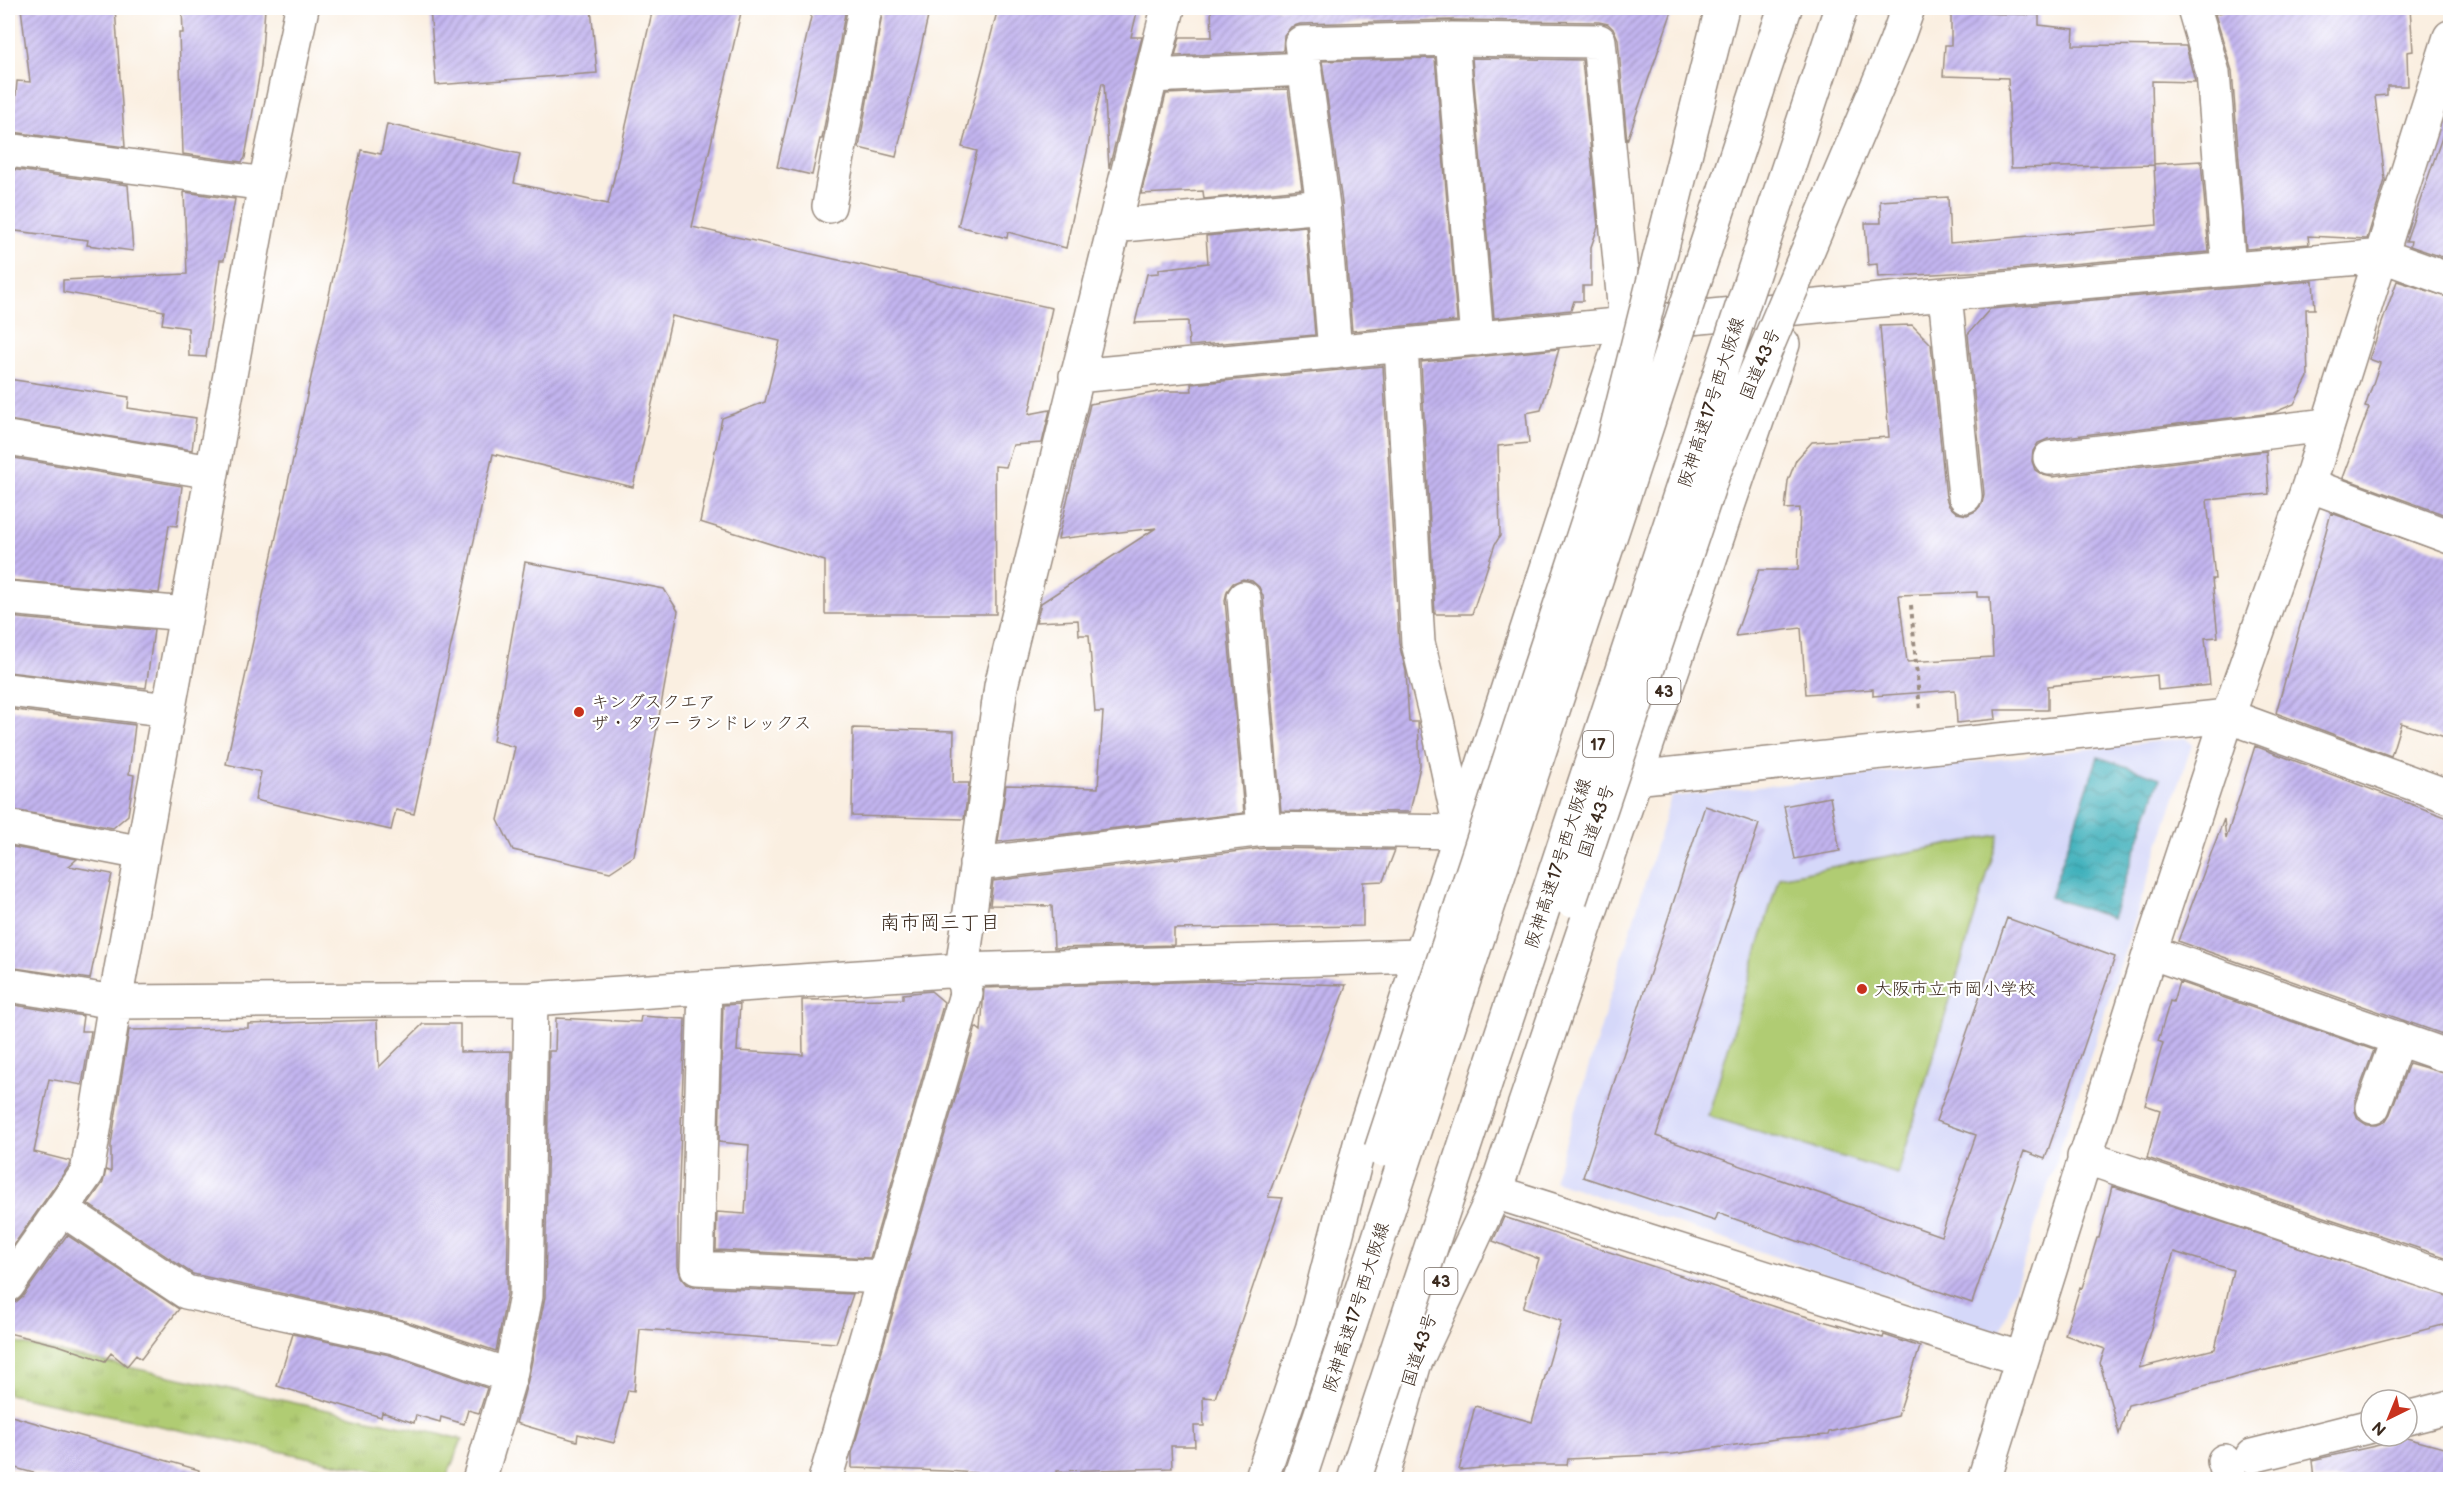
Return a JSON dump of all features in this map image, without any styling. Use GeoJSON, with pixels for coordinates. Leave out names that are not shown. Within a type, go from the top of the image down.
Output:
{"type":"FeatureCollection","features":[{"type":"Feature","properties":{"kind":"main road"},"geometry":{"type":"LineString","coordinates":[[8,1286],[87,1173],[115,1002],[265,184],[302,8]]}},
{"type":"Feature","properties":{"kind":"main road"},"geometry":{"type":"LineString","coordinates":[[830,206],[866,8]]}},
{"type":"Feature","properties":{"kind":"main road"},"geometry":{"type":"LineString","coordinates":[[825,1479],[966,994],[962,970],[1001,686],[1168,8]]}},
{"type":"Feature","properties":{"kind":"main road"},"geometry":{"type":"LineString","coordinates":[[1313,1326],[1361,1140],[1626,325],[1708,8]]}},
{"type":"Feature","properties":{"kind":"main road"},"geometry":{"type":"LineString","coordinates":[[1261,1479],[1313,1326],[1381,1150],[1611,451],[1722,8]]}},
{"type":"Feature","properties":{"kind":"main road"},"geometry":{"type":"LineString","coordinates":[[1757,92],[1780,8]]}},
{"type":"Feature","properties":{"kind":"main road","name":"阪神高速17号西大阪線"},"geometry":{"type":"LineString","coordinates":[[1299,1479],[1785,8]]}},
{"type":"Feature","properties":{"kind":"main road","name":"阪神高速17号西大阪線"},"geometry":{"type":"LineString","coordinates":[[1354,1479],[1841,8]]}},
{"type":"Feature","properties":{"kind":"main road"},"geometry":{"type":"LineString","coordinates":[[1806,113],[1848,8]]}},
{"type":"Feature","properties":{"kind":"main road","name":"国道43号"},"geometry":{"type":"LineString","coordinates":[[1382,1479],[1409,1377],[1485,1188],[1713,474],[1892,52],[1908,8]]}},
{"type":"Feature","properties":{"kind":"main road","name":"43"},"geometry":{"type":"LineString","coordinates":[[1485,1188],[1634,778],[1795,308],[1923,8]]}},
{"type":"Feature","properties":{"kind":"main road"},"geometry":{"type":"LineString","coordinates":[[2194,8],[2212,73],[2229,269]]}},
{"type":"Feature","properties":{"kind":"main road"},"geometry":{"type":"LineString","coordinates":[[1335,352],[1323,206],[1301,43],[1452,39],[1599,41],[1626,325]]}},
{"type":"Feature","properties":{"kind":"main road"},"geometry":{"type":"LineString","coordinates":[[1452,39],[1477,339]]}},
{"type":"Feature","properties":{"kind":"main road"},"geometry":{"type":"LineString","coordinates":[[1984,1479],[2150,952],[2228,716],[2309,485],[2448,53]]}},
{"type":"Feature","properties":{"kind":"main road"},"geometry":{"type":"LineString","coordinates":[[1151,76],[1305,69]]}},
{"type":"Feature","properties":{"kind":"main road"},"geometry":{"type":"LineString","coordinates":[[8,150],[265,184]]}},
{"type":"Feature","properties":{"kind":"main road"},"geometry":{"type":"LineString","coordinates":[[1113,226],[1323,206]]}},
{"type":"Feature","properties":{"kind":"main road"},"geometry":{"type":"LineString","coordinates":[[1076,376],[1944,294],[2383,256],[2451,280]]}},
{"type":"Feature","properties":{"kind":"main road"},"geometry":{"type":"LineString","coordinates":[[1944,294],[1965,496]]}},
{"type":"Feature","properties":{"kind":"main road"},"geometry":{"type":"LineString","coordinates":[[1401,346],[1418,643],[1461,832]]}},
{"type":"Feature","properties":{"kind":"main road"},"geometry":{"type":"LineString","coordinates":[[2050,458],[2327,425]]}},
{"type":"Feature","properties":{"kind":"main road"},"geometry":{"type":"LineString","coordinates":[[8,438],[212,472]]}},
{"type":"Feature","properties":{"kind":"main road"},"geometry":{"type":"LineString","coordinates":[[2309,485],[2451,537]]}},
{"type":"Feature","properties":{"kind":"main road"},"geometry":{"type":"LineString","coordinates":[[8,598],[186,614]]}},
{"type":"Feature","properties":{"kind":"main road"},"geometry":{"type":"LineString","coordinates":[[1244,598],[1264,828]]}},
{"type":"Feature","properties":{"kind":"main road"},"geometry":{"type":"LineString","coordinates":[[8,690],[168,710]]}},
{"type":"Feature","properties":{"kind":"main road"},"geometry":{"type":"LineString","coordinates":[[1634,778],[1923,746],[2228,716],[2451,797]]}},
{"type":"Feature","properties":{"kind":"main road"},"geometry":{"type":"LineString","coordinates":[[8,827],[142,853]]}},
{"type":"Feature","properties":{"kind":"main road"},"geometry":{"type":"LineString","coordinates":[[976,864],[1264,828],[1461,832]]}},
{"type":"Feature","properties":{"kind":"main road"},"geometry":{"type":"LineString","coordinates":[[2150,952],[2451,1057]]}},
{"type":"Feature","properties":{"kind":"main road"},"geometry":{"type":"LineString","coordinates":[[8,985],[115,1002],[531,999],[962,970],[1420,956]]}},
{"type":"Feature","properties":{"kind":"main road"},"geometry":{"type":"LineString","coordinates":[[705,987],[697,1268],[884,1277]]}},
{"type":"Feature","properties":{"kind":"main road"},"geometry":{"type":"LineString","coordinates":[[479,1479],[510,1376],[526,1296],[531,999]]}},
{"type":"Feature","properties":{"kind":"main road"},"geometry":{"type":"LineString","coordinates":[[2373,1107],[2398,1038]]}},
{"type":"Feature","properties":{"kind":"main road"},"geometry":{"type":"LineString","coordinates":[[2084,1157],[2451,1279]]}},
{"type":"Feature","properties":{"kind":"main road"},"geometry":{"type":"LineString","coordinates":[[1485,1188],[2022,1359]]}},
{"type":"Feature","properties":{"kind":"main road"},"geometry":{"type":"LineString","coordinates":[[62,1209],[186,1292],[394,1337],[510,1376]]}},
{"type":"Feature","properties":{"kind":"main road"},"geometry":{"type":"LineString","coordinates":[[2419,1415],[2451,1407]]}},
{"type":"Feature","properties":{"kind":"main road"},"geometry":{"type":"LineString","coordinates":[[2235,1466],[2359,1430]]}},
{"type":"Feature","properties":{"kind":"path"},"geometry":{"type":"LineString","coordinates":[[1911,605],[1923,746]]}},
{"type":"Feature","properties":{"kind":"shaded area","name":"大阪市立市岡小学校"},"geometry":{"type":"Polygon","coordinates":[[[2185,738],[2192,744],[2000,1334],[1554,1181],[1671,797],[2185,738]]]}},
{"type":"Feature","properties":{"kind":"green space"},"geometry":{"type":"Polygon","coordinates":[[[1999,835],[1898,1174],[1708,1116],[1779,877],[1999,835]]]}},
{"type":"Feature","properties":{"kind":"green space"},"geometry":{"type":"Polygon","coordinates":[[[8,1341],[462,1439],[446,1479],[412,1479],[8,1394],[8,1341]]]}},
{"type":"Feature","properties":{"kind":"water"},"geometry":{"type":"Polygon","coordinates":[[[2098,757],[2160,778],[2112,918],[2050,897],[2098,757]]]}},
{"type":"Feature","properties":{"kind":"building"},"geometry":{"type":"Polygon","coordinates":[[[21,8],[115,8],[125,147],[13,132],[17,81],[30,82],[21,8]]]}},
{"type":"Feature","properties":{"kind":"building"},"geometry":{"type":"Polygon","coordinates":[[[182,8],[265,8],[261,65],[245,158],[242,162],[183,154],[179,33],[183,33],[182,8]]]}},
{"type":"Feature","properties":{"kind":"building"},"geometry":{"type":"Polygon","coordinates":[[[430,8],[591,8],[597,73],[436,85],[430,8]]]}},
{"type":"Feature","properties":{"kind":"building"},"geometry":{"type":"Polygon","coordinates":[[[653,8],[742,8],[692,227],[1052,308],[1029,414],[1050,410],[1042,443],[1013,445],[1006,467],[995,466],[996,614],[825,614],[825,561],[700,522],[722,418],[765,402],[780,341],[672,316],[633,487],[493,454],[414,814],[396,810],[391,830],[255,800],[261,772],[226,764],[361,150],[381,154],[387,124],[520,154],[514,183],[608,204],[653,8]]]}},
{"type":"Feature","properties":{"kind":"building"},"geometry":{"type":"Polygon","coordinates":[[[813,8],[846,8],[822,139],[820,139],[812,175],[777,167],[813,8]]]}},
{"type":"Feature","properties":{"kind":"building"},"geometry":{"type":"Polygon","coordinates":[[[883,8],[930,8],[896,157],[859,148],[883,8]]]}},
{"type":"Feature","properties":{"kind":"building"},"geometry":{"type":"Polygon","coordinates":[[[998,8],[1138,8],[1131,37],[1142,37],[1109,168],[1104,83],[1102,83],[1066,248],[1008,232],[1007,238],[958,226],[977,151],[962,147],[998,8]]]}},
{"type":"Feature","properties":{"kind":"building"},"geometry":{"type":"Polygon","coordinates":[[[1211,8],[1673,8],[1627,141],[1618,39],[1608,24],[1452,20],[1300,24],[1291,27],[1284,35],[1283,51],[1175,56],[1180,37],[1212,37],[1211,8]]]}},
{"type":"Feature","properties":{"kind":"building"},"geometry":{"type":"Polygon","coordinates":[[[2237,8],[2410,8],[2413,51],[2407,52],[2408,86],[2387,86],[2387,95],[2375,96],[2385,180],[2367,239],[2308,236],[2309,244],[2246,249],[2232,71],[2215,14],[2237,8]]]}},
{"type":"Feature","properties":{"kind":"building"},"geometry":{"type":"Polygon","coordinates":[[[1951,12],[2039,15],[2039,25],[2074,29],[2073,45],[2186,46],[2195,82],[2152,81],[2154,165],[2011,168],[2008,78],[1943,76],[1945,45],[1951,45],[1951,12]]]}},
{"type":"Feature","properties":{"kind":"building"},"geometry":{"type":"Polygon","coordinates":[[[1435,58],[1457,321],[1352,331],[1342,203],[1322,61],[1435,58]]]}},
{"type":"Feature","properties":{"kind":"building"},"geometry":{"type":"Polygon","coordinates":[[[1472,58],[1582,60],[1598,227],[1591,247],[1591,286],[1583,286],[1583,301],[1574,301],[1571,310],[1494,318],[1472,58]]]}},
{"type":"Feature","properties":{"kind":"building"},"geometry":{"type":"Polygon","coordinates":[[[1288,89],[1302,189],[1204,199],[1203,191],[1141,194],[1166,94],[1288,89]]]}},
{"type":"Feature","properties":{"kind":"building"},"geometry":{"type":"Polygon","coordinates":[[[2447,123],[2451,123],[2451,260],[2410,246],[2411,241],[2406,241],[2447,123]]]}},
{"type":"Feature","properties":{"kind":"building"},"geometry":{"type":"Polygon","coordinates":[[[2201,161],[2209,252],[1990,271],[1878,277],[1877,264],[1868,265],[1865,223],[1881,223],[1880,201],[1948,197],[1950,243],[2157,225],[2154,164],[2201,161]]]}},
{"type":"Feature","properties":{"kind":"building"},"geometry":{"type":"Polygon","coordinates":[[[10,169],[128,185],[133,251],[87,245],[88,240],[8,230],[8,173],[10,169]]]}},
{"type":"Feature","properties":{"kind":"building"},"geometry":{"type":"Polygon","coordinates":[[[184,192],[235,199],[224,260],[220,260],[206,357],[189,356],[188,328],[162,324],[164,311],[63,292],[63,280],[187,274],[184,192]]]}},
{"type":"Feature","properties":{"kind":"building"},"geometry":{"type":"Polygon","coordinates":[[[1306,226],[1315,335],[1189,346],[1188,321],[1135,323],[1147,274],[1159,273],[1159,269],[1208,263],[1206,236],[1306,226]]]}},
{"type":"Feature","properties":{"kind":"building"},"geometry":{"type":"Polygon","coordinates":[[[2313,281],[2315,309],[2306,309],[2308,377],[2294,404],[2273,413],[2048,439],[2038,443],[2033,451],[2032,461],[2035,470],[2052,477],[2266,451],[2269,494],[2207,500],[2218,637],[2205,638],[2210,685],[2158,690],[2157,675],[2048,686],[2048,710],[1995,710],[1996,719],[1957,723],[1955,690],[1873,696],[1873,689],[1806,694],[1801,628],[1735,636],[1759,570],[1798,570],[1800,508],[1785,509],[1788,481],[1796,460],[1812,442],[1889,437],[1880,326],[1912,325],[1931,344],[1946,498],[1949,506],[1957,513],[1967,515],[1976,511],[1982,504],[1984,494],[1968,334],[1990,309],[2313,281]],[[1977,592],[1899,595],[1907,662],[1993,657],[1990,597],[1977,597],[1977,592]]]}},
{"type":"Feature","properties":{"kind":"building"},"geometry":{"type":"Polygon","coordinates":[[[2397,281],[2451,298],[2451,517],[2343,478],[2369,408],[2365,407],[2380,363],[2369,359],[2397,281]]]}},
{"type":"Feature","properties":{"kind":"building"},"geometry":{"type":"Polygon","coordinates":[[[1559,349],[1541,410],[1526,413],[1529,443],[1498,446],[1500,536],[1495,544],[1472,614],[1435,614],[1421,362],[1559,349]]]}},
{"type":"Feature","properties":{"kind":"building"},"geometry":{"type":"Polygon","coordinates":[[[1383,366],[1399,644],[1406,671],[1409,722],[1418,722],[1420,766],[1410,812],[1281,811],[1263,596],[1259,587],[1252,581],[1243,579],[1233,583],[1227,591],[1225,600],[1244,813],[998,842],[1006,785],[1098,788],[1103,712],[1095,712],[1089,635],[1079,635],[1078,620],[1036,622],[1041,603],[1156,528],[1058,539],[1090,404],[1164,391],[1192,391],[1191,384],[1383,366]]]}},
{"type":"Feature","properties":{"kind":"building"},"geometry":{"type":"Polygon","coordinates":[[[8,379],[129,397],[128,408],[196,418],[192,450],[8,420],[8,379]]]}},
{"type":"Feature","properties":{"kind":"building"},"geometry":{"type":"Polygon","coordinates":[[[8,457],[182,486],[177,526],[169,525],[159,593],[8,580],[8,457]]]}},
{"type":"Feature","properties":{"kind":"building"},"geometry":{"type":"Polygon","coordinates":[[[2331,513],[2451,555],[2451,739],[2401,723],[2391,756],[2276,713],[2331,513]]]}},
{"type":"Feature","properties":{"kind":"building","name":"キングスクエア ザ・タワー ランドレックス"},"geometry":{"type":"Polygon","coordinates":[[[525,562],[664,589],[678,611],[634,856],[610,872],[513,850],[498,820],[515,747],[493,741],[525,562]]]}},
{"type":"Feature","properties":{"kind":"building"},"geometry":{"type":"Polygon","coordinates":[[[8,617],[154,630],[146,688],[8,672],[8,617]]]}},
{"type":"Feature","properties":{"kind":"building"},"geometry":{"type":"Polygon","coordinates":[[[8,709],[135,725],[129,774],[134,775],[128,815],[113,828],[8,809],[8,709]]]}},
{"type":"Feature","properties":{"kind":"building"},"geometry":{"type":"Polygon","coordinates":[[[853,728],[954,731],[953,783],[969,783],[964,819],[852,816],[853,728]]]}},
{"type":"Feature","properties":{"kind":"building"},"geometry":{"type":"Polygon","coordinates":[[[2255,746],[2451,819],[2451,1037],[2178,941],[2224,819],[2226,839],[2255,746]]]}},
{"type":"Feature","properties":{"kind":"building"},"geometry":{"type":"Polygon","coordinates":[[[1830,797],[1840,851],[1795,859],[1784,806],[1830,797]]]}},
{"type":"Feature","properties":{"kind":"building"},"geometry":{"type":"Polygon","coordinates":[[[1705,806],[1759,824],[1656,1136],[1941,1236],[1976,1135],[1936,1121],[2007,918],[2115,957],[2045,1159],[2024,1151],[1972,1303],[1718,1213],[1715,1221],[1583,1177],[1705,806]]]}},
{"type":"Feature","properties":{"kind":"building"},"geometry":{"type":"Polygon","coordinates":[[[8,846],[77,859],[69,866],[112,874],[90,979],[8,967],[8,846]]]}},
{"type":"Feature","properties":{"kind":"building"},"geometry":{"type":"Polygon","coordinates":[[[1265,848],[1395,850],[1383,881],[1363,882],[1363,926],[1174,929],[1174,945],[1054,948],[1052,906],[990,905],[993,881],[1265,848]]]}},
{"type":"Feature","properties":{"kind":"building"},"geometry":{"type":"Polygon","coordinates":[[[1208,981],[1346,985],[1268,1197],[1283,1198],[1215,1398],[1203,1397],[1204,1426],[1194,1426],[1195,1446],[1171,1446],[1172,1468],[1057,1471],[1057,1479],[947,1471],[852,1468],[852,1453],[976,1027],[981,1031],[984,988],[1208,981]]]}},
{"type":"Feature","properties":{"kind":"building"},"geometry":{"type":"Polygon","coordinates":[[[2179,982],[2374,1050],[2355,1101],[2358,1119],[2367,1125],[2385,1122],[2409,1063],[2451,1075],[2451,1259],[2147,1158],[2160,1110],[2145,1105],[2163,1043],[2158,1041],[2170,1001],[2173,1002],[2179,982]]]}},
{"type":"Feature","properties":{"kind":"building"},"geometry":{"type":"Polygon","coordinates":[[[931,991],[944,1002],[870,1258],[716,1250],[717,1212],[745,1214],[749,1145],[719,1142],[723,1005],[740,1004],[737,1051],[803,1055],[802,1000],[903,999],[903,994],[931,991]]]}},
{"type":"Feature","properties":{"kind":"building"},"geometry":{"type":"Polygon","coordinates":[[[8,1004],[83,1016],[81,1031],[91,1031],[82,1085],[49,1079],[34,1152],[70,1161],[69,1166],[8,1253],[8,1004]]]}},
{"type":"Feature","properties":{"kind":"building"},"geometry":{"type":"Polygon","coordinates":[[[641,1016],[685,1019],[678,1211],[678,1267],[681,1277],[687,1284],[696,1287],[853,1294],[836,1343],[640,1329],[634,1391],[628,1390],[614,1443],[578,1434],[577,1441],[516,1423],[528,1380],[545,1297],[549,1051],[555,1051],[556,1018],[640,1022],[641,1016]]]}},
{"type":"Feature","properties":{"kind":"building"},"geometry":{"type":"Polygon","coordinates":[[[377,1020],[379,1067],[423,1024],[460,1024],[460,1052],[511,1051],[507,1294],[496,1351],[399,1319],[193,1274],[88,1204],[103,1183],[106,1170],[111,1172],[111,1145],[129,1030],[248,1028],[248,1024],[377,1020]]]}},
{"type":"Feature","properties":{"kind":"building"},"geometry":{"type":"Polygon","coordinates":[[[2112,1186],[2451,1297],[2451,1323],[2128,1405],[2119,1434],[2100,1363],[2105,1349],[2065,1335],[2097,1238],[2099,1238],[2112,1186]],[[2174,1252],[2139,1368],[2215,1349],[2233,1270],[2174,1252]]]}},
{"type":"Feature","properties":{"kind":"building"},"geometry":{"type":"Polygon","coordinates":[[[1504,1217],[1787,1311],[1883,1338],[1884,1335],[1920,1347],[1898,1416],[1829,1432],[1828,1435],[1783,1438],[1674,1454],[1568,1459],[1567,1465],[1514,1465],[1459,1470],[1475,1406],[1532,1422],[1561,1321],[1523,1308],[1539,1259],[1493,1241],[1504,1217]]]}},
{"type":"Feature","properties":{"kind":"building"},"geometry":{"type":"Polygon","coordinates":[[[67,1235],[179,1309],[141,1359],[136,1355],[127,1366],[111,1353],[105,1361],[58,1345],[8,1333],[8,1304],[16,1302],[23,1296],[67,1235]]]}},
{"type":"Feature","properties":{"kind":"building"},"geometry":{"type":"Polygon","coordinates":[[[293,1334],[390,1355],[487,1388],[479,1413],[468,1410],[464,1424],[441,1417],[440,1422],[416,1415],[414,1423],[382,1412],[381,1417],[277,1386],[293,1334]]]}},
{"type":"Feature","properties":{"kind":"building"},"geometry":{"type":"Polygon","coordinates":[[[8,1415],[199,1470],[198,1479],[55,1479],[8,1466],[8,1415]]]}},
{"type":"Feature","properties":{"kind":"building"},"geometry":{"type":"Polygon","coordinates":[[[2419,1441],[2451,1450],[2451,1479],[2314,1479],[2312,1460],[2366,1448],[2419,1448],[2419,1441]]]}},
{"type":"Feature","properties":{"kind":"place","name":"キングスクエア ザ・タワー ランドレックス"},"geometry":{"type":"Point","coordinates":[579,712]}},
{"type":"Feature","properties":{"kind":"place","name":"大阪市立市岡小学校"},"geometry":{"type":"Point","coordinates":[1862,989]}},
{"type":"Feature","properties":{"kind":"district","name":"南市岡三丁目"},"geometry":{"type":"Point","coordinates":[940,922]}}]}
